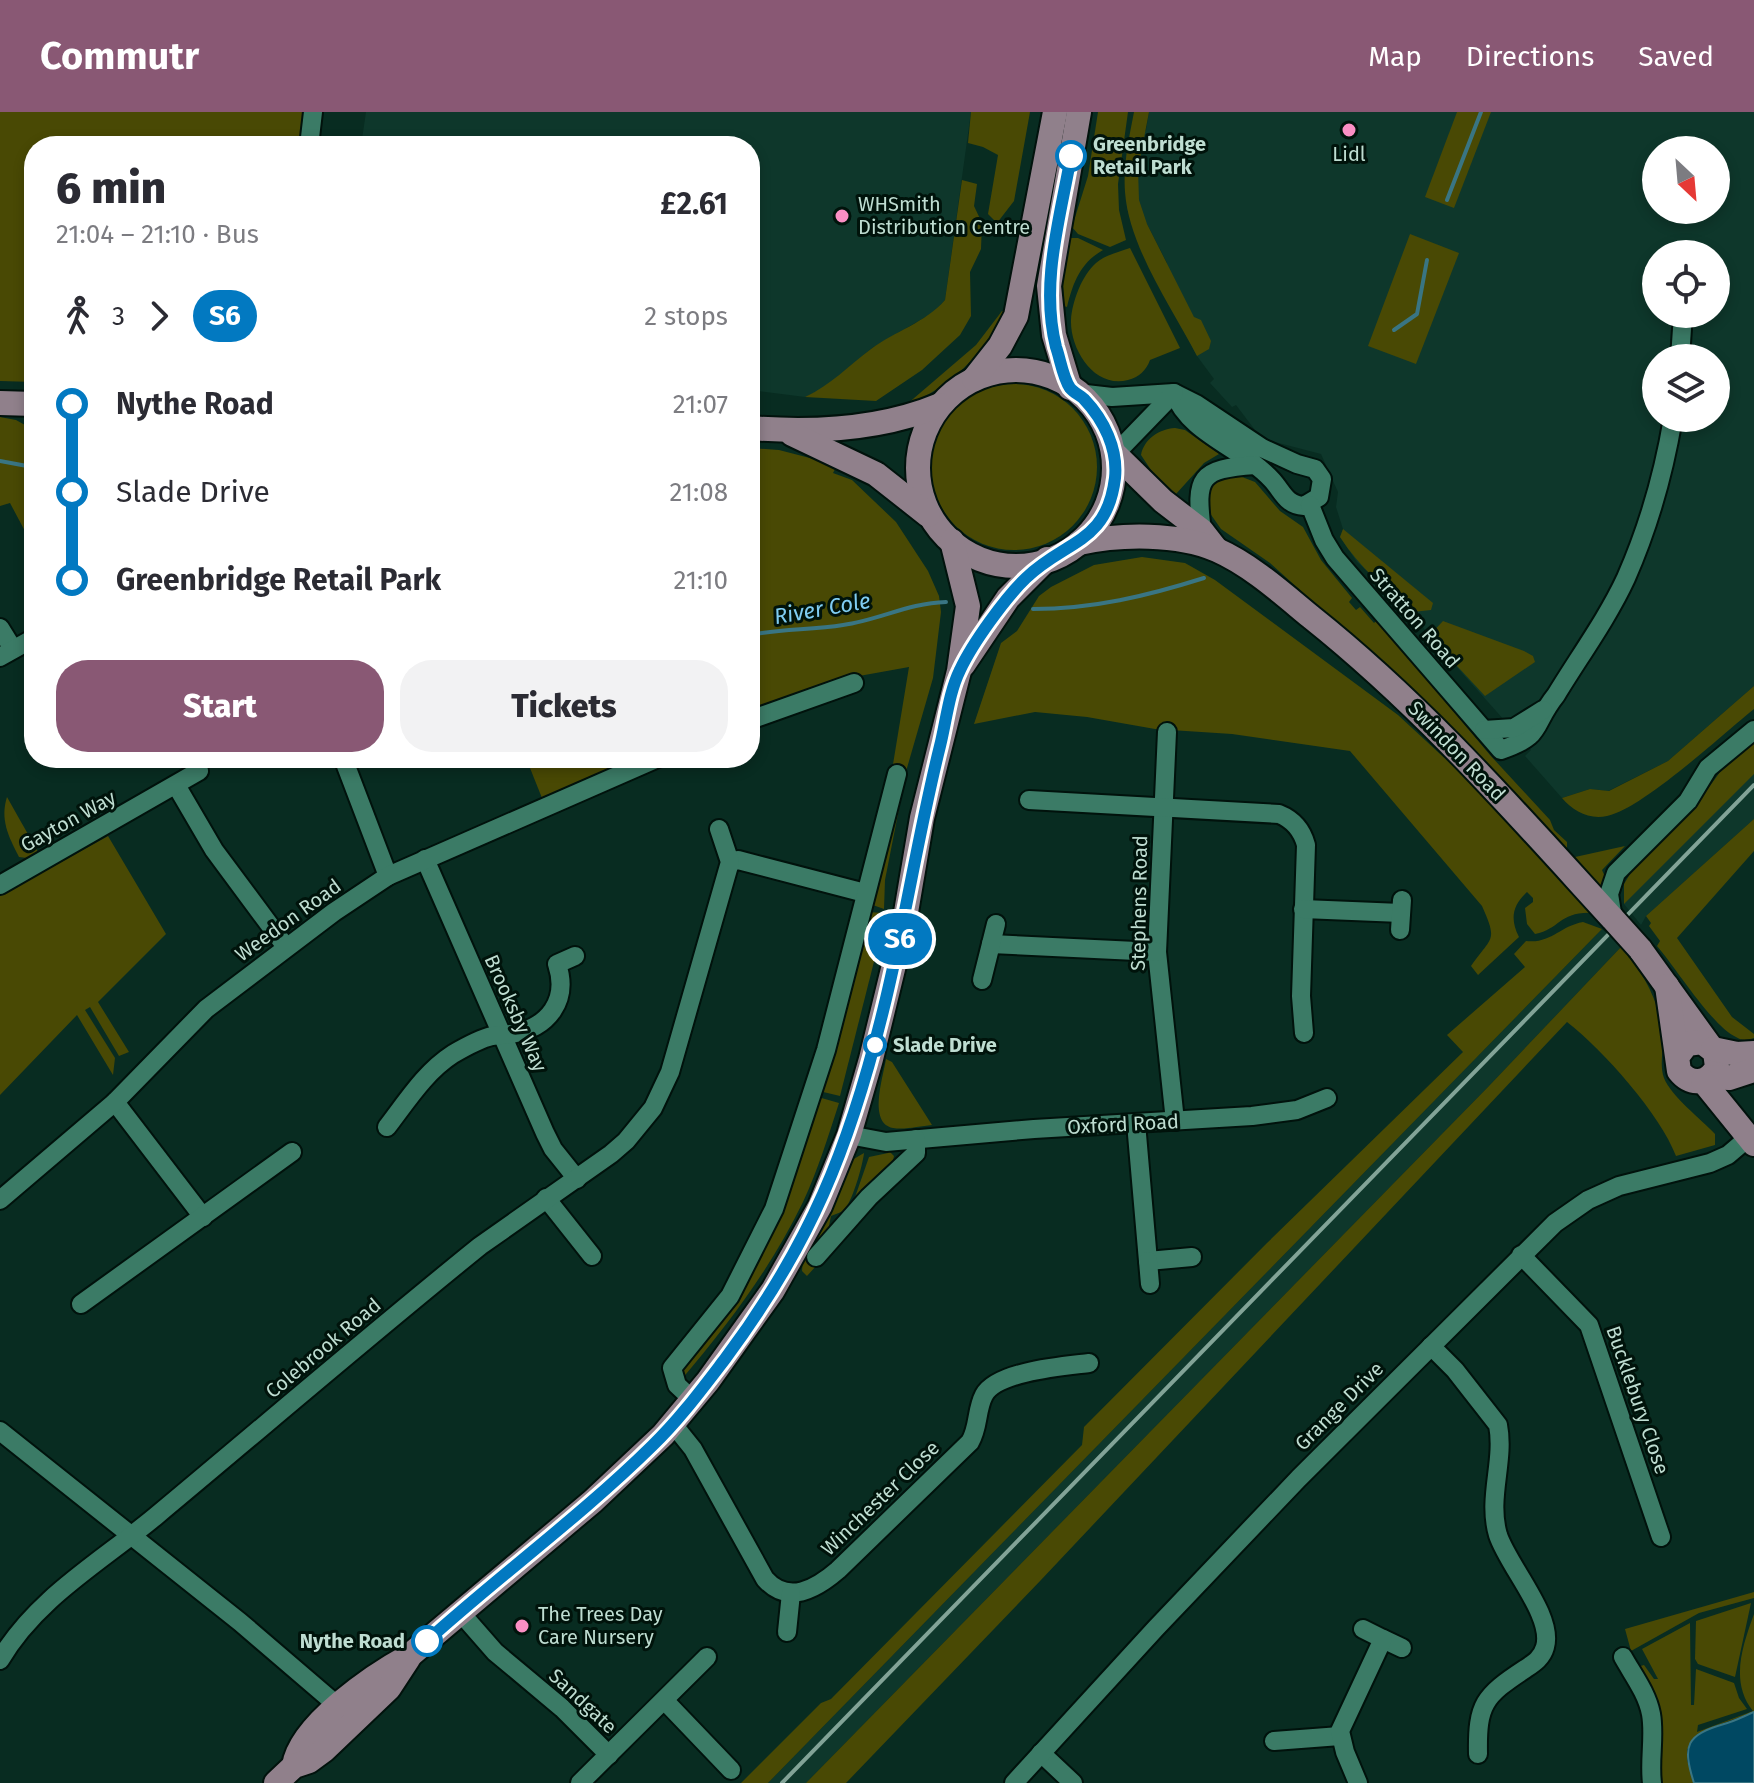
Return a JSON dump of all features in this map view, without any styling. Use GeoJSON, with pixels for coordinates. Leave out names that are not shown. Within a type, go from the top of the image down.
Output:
{"type":"FeatureCollection","features":[{"type":"Feature","properties":{"kind":"main road"},"geometry":{"type":"LineString","coordinates":[[974,379],[1000,346],[1016,316],[1055,112]]}},
{"type":"Feature","properties":{"kind":"main road"},"geometry":{"type":"LineString","coordinates":[[1074,391],[1054,335],[1049,286],[1079,112]]}},
{"type":"Feature","properties":{"kind":"main road"},"geometry":{"type":"LineString","coordinates":[[785,431],[876,474],[971,554],[1001,563],[1024,564],[1048,558],[1079,543],[1099,522],[1108,504],[1114,482],[1115,454],[1096,414],[1074,391],[1048,377],[1024,371],[1000,372],[974,379],[959,388],[940,405],[926,428],[918,459],[920,490],[932,519]]}},
{"type":"Feature","properties":{"kind":"main road"},"geometry":{"type":"LineString","coordinates":[[0,403],[24,404]]}},
{"type":"Feature","properties":{"kind":"main road"},"geometry":{"type":"LineString","coordinates":[[760,429],[785,431],[886,423],[940,405]]}},
{"type":"Feature","properties":{"kind":"main road","name":"Swindon Road"},"geometry":{"type":"LineString","coordinates":[[1115,454],[1209,540],[1289,599],[1408,700],[1640,949],[1712,1048]]}},
{"type":"Feature","properties":{"kind":"main road","name":"Swindon Road"},"geometry":{"type":"LineString","coordinates":[[1079,543],[1108,537],[1138,536],[1209,540]]}},
{"type":"Feature","properties":{"kind":"main road"},"geometry":{"type":"LineString","coordinates":[[276,1783],[294,1766],[309,1761],[324,1750],[346,1714],[389,1688],[409,1656],[593,1501],[673,1424],[773,1290],[820,1206],[849,1135],[887,994],[905,916],[922,818],[959,671],[968,606],[952,541]]}},
{"type":"Feature","properties":{"kind":"main road"},"geometry":{"type":"LineString","coordinates":[[959,671],[1008,598],[1048,558]]}},
{"type":"Feature","properties":{"kind":"main road","name":"Swindon Road"},"geometry":{"type":"LineString","coordinates":[[1667,986],[1677,1057]]}},
{"type":"Feature","properties":{"kind":"main road"},"geometry":{"type":"LineString","coordinates":[[1754,1053],[1737,1054],[1712,1048],[1702,1042],[1691,1042],[1682,1048],[1677,1057],[1683,1077],[1691,1081],[1729,1078],[1754,1070]]}},
{"type":"Feature","properties":{"kind":"main road"},"geometry":{"type":"LineString","coordinates":[[1707,1079],[1718,1062],[1712,1048]]}},
{"type":"Feature","properties":{"kind":"main road"},"geometry":{"type":"LineString","coordinates":[[1707,1079],[1752,1136]]}},
{"type":"Feature","properties":{"kind":"street"},"geometry":{"type":"LineString","coordinates":[[310,136],[313,112]]}},
{"type":"Feature","properties":{"kind":"street"},"geometry":{"type":"LineString","coordinates":[[1074,391],[1112,397],[1174,393],[1252,442],[1297,464],[1310,465],[1322,479],[1322,491],[1310,505],[1293,504],[1255,465],[1187,415],[1174,393]]}},
{"type":"Feature","properties":{"kind":"street"},"geometry":{"type":"LineString","coordinates":[[1115,454],[1174,393]]}},
{"type":"Feature","properties":{"kind":"street"},"geometry":{"type":"LineString","coordinates":[[1484,730],[1514,728],[1543,710],[1563,683],[1625,580],[1666,459],[1671,432]]}},
{"type":"Feature","properties":{"kind":"street"},"geometry":{"type":"LineString","coordinates":[[1281,491],[1280,484],[1285,472],[1297,464]]}},
{"type":"Feature","properties":{"kind":"street"},"geometry":{"type":"LineString","coordinates":[[1209,540],[1198,497],[1205,479],[1215,470],[1225,467],[1255,465]]}},
{"type":"Feature","properties":{"kind":"street","name":"Stratton Road"},"geometry":{"type":"LineString","coordinates":[[1310,505],[1335,558],[1501,750],[1524,743],[1532,737],[1543,710]]}},
{"type":"Feature","properties":{"kind":"street"},"geometry":{"type":"LineString","coordinates":[[0,628],[7,653]]}},
{"type":"Feature","properties":{"kind":"street"},"geometry":{"type":"LineString","coordinates":[[760,718],[806,709],[854,683]]}},
{"type":"Feature","properties":{"kind":"street"},"geometry":{"type":"LineString","coordinates":[[1613,919],[1609,894],[1616,873],[1688,801],[1708,768],[1754,730]]}},
{"type":"Feature","properties":{"kind":"street","name":"Stephens Road"},"geometry":{"type":"LineString","coordinates":[[1167,732],[1157,952],[1175,1121]]}},
{"type":"Feature","properties":{"kind":"street"},"geometry":{"type":"LineString","coordinates":[[347,768],[388,876]]}},
{"type":"Feature","properties":{"kind":"street","name":"Weedon Road"},"geometry":{"type":"LineString","coordinates":[[0,1200],[115,1102],[206,1009],[286,947],[388,876],[635,768]]}},
{"type":"Feature","properties":{"kind":"street","name":"Gayton Way"},"geometry":{"type":"LineString","coordinates":[[0,885],[199,771]]}},
{"type":"Feature","properties":{"kind":"street"},"geometry":{"type":"LineString","coordinates":[[693,1400],[674,1381],[673,1365],[730,1296],[774,1209],[820,1071],[897,774]]}},
{"type":"Feature","properties":{"kind":"street"},"geometry":{"type":"LineString","coordinates":[[176,785],[214,850],[286,947]]}},
{"type":"Feature","properties":{"kind":"street"},"geometry":{"type":"LineString","coordinates":[[1029,800],[1279,814],[1292,821],[1302,833],[1306,845],[1301,996],[1304,1033]]}},
{"type":"Feature","properties":{"kind":"street"},"geometry":{"type":"LineString","coordinates":[[719,829],[730,862],[738,860],[865,893]]}},
{"type":"Feature","properties":{"kind":"street","name":"Brooksby Way"},"geometry":{"type":"LineString","coordinates":[[425,859],[549,1141],[577,1179]]}},
{"type":"Feature","properties":{"kind":"street","name":"Colebrook Road"},"geometry":{"type":"LineString","coordinates":[[0,1660],[34,1614],[457,1265],[626,1141],[646,1118],[663,1090],[730,862]]}},
{"type":"Feature","properties":{"kind":"street"},"geometry":{"type":"LineString","coordinates":[[1303,909],[1401,914]]}},
{"type":"Feature","properties":{"kind":"street"},"geometry":{"type":"LineString","coordinates":[[982,980],[996,924]]}},
{"type":"Feature","properties":{"kind":"street"},"geometry":{"type":"LineString","coordinates":[[991,944],[1157,952]]}},
{"type":"Feature","properties":{"kind":"street"},"geometry":{"type":"LineString","coordinates":[[387,1127],[435,1068],[467,1047],[492,1036],[514,1034],[551,1014],[562,990],[557,964],[575,956]]}},
{"type":"Feature","properties":{"kind":"street","name":"Oxford Road"},"geometry":{"type":"LineString","coordinates":[[849,1135],[886,1142],[1175,1121],[1297,1110],[1327,1098]]}},
{"type":"Feature","properties":{"kind":"street"},"geometry":{"type":"LineString","coordinates":[[115,1102],[203,1217]]}},
{"type":"Feature","properties":{"kind":"street"},"geometry":{"type":"LineString","coordinates":[[1136,1123],[1150,1284]]}},
{"type":"Feature","properties":{"kind":"street","name":"Grange Drive"},"geometry":{"type":"LineString","coordinates":[[1014,1783],[1229,1551],[1555,1223],[1588,1200],[1619,1186],[1710,1163],[1728,1155],[1752,1136]]}},
{"type":"Feature","properties":{"kind":"street"},"geometry":{"type":"LineString","coordinates":[[816,1257],[869,1197],[916,1153],[916,1139]]}},
{"type":"Feature","properties":{"kind":"street"},"geometry":{"type":"LineString","coordinates":[[81,1304],[292,1152]]}},
{"type":"Feature","properties":{"kind":"street"},"geometry":{"type":"LineString","coordinates":[[546,1198],[592,1256]]}},
{"type":"Feature","properties":{"kind":"street","name":"Bucklebury Close"},"geometry":{"type":"LineString","coordinates":[[1521,1255],[1589,1325],[1661,1537]]}},
{"type":"Feature","properties":{"kind":"street"},"geometry":{"type":"LineString","coordinates":[[1148,1261],[1192,1257]]}},
{"type":"Feature","properties":{"kind":"street"},"geometry":{"type":"LineString","coordinates":[[1431,1346],[1455,1370],[1498,1425],[1494,1500],[1498,1533],[1541,1617],[1546,1633],[1541,1656],[1499,1688],[1484,1704],[1479,1720],[1478,1754]]}},
{"type":"Feature","properties":{"kind":"street","name":"Winchester Close"},"geometry":{"type":"LineString","coordinates":[[791,1593],[818,1584],[849,1559],[970,1442],[977,1428],[983,1396],[994,1384],[1029,1372],[1089,1363]]}},
{"type":"Feature","properties":{"kind":"street"},"geometry":{"type":"LineString","coordinates":[[673,1424],[693,1449],[765,1579],[777,1589],[791,1593],[787,1632]]}},
{"type":"Feature","properties":{"kind":"street"},"geometry":{"type":"LineString","coordinates":[[0,1431],[268,1644],[346,1714]]}},
{"type":"Feature","properties":{"kind":"street","name":"Sandgate"},"geometry":{"type":"LineString","coordinates":[[460,1612],[495,1652],[562,1708],[609,1755]]}},
{"type":"Feature","properties":{"kind":"street"},"geometry":{"type":"LineString","coordinates":[[1363,1629],[1402,1648]]}},
{"type":"Feature","properties":{"kind":"street"},"geometry":{"type":"LineString","coordinates":[[1358,1783],[1340,1736],[1343,1722],[1383,1639]]}},
{"type":"Feature","properties":{"kind":"street","name":"Sandgate"},"geometry":{"type":"LineString","coordinates":[[580,1783],[707,1657]]}},
{"type":"Feature","properties":{"kind":"street"},"geometry":{"type":"LineString","coordinates":[[1623,1657],[1650,1708],[1649,1764],[1652,1783]]}},
{"type":"Feature","properties":{"kind":"street"},"geometry":{"type":"LineString","coordinates":[[665,1701],[731,1770]]}},
{"type":"Feature","properties":{"kind":"street"},"geometry":{"type":"LineString","coordinates":[[1274,1741],[1340,1736]]}},
{"type":"Feature","properties":{"kind":"street"},"geometry":{"type":"LineString","coordinates":[[1041,1753],[1073,1783]]}},
{"type":"Feature","properties":{"kind":"shaded area"},"geometry":{"type":"Polygon","coordinates":[[[0,112],[304,112],[301,136],[24,136],[24,382],[0,381],[0,112]]]}},
{"type":"Feature","properties":{"kind":"shaded area","name":"WHSmith Distribution Centre"},"geometry":{"type":"Polygon","coordinates":[[[366,112],[971,112],[945,300],[934,312],[872,348],[823,389],[805,397],[760,391],[760,136],[362,136],[366,112]]]}},
{"type":"Feature","properties":{"kind":"shaded area"},"geometry":{"type":"Polygon","coordinates":[[[971,112],[1030,112],[1014,201],[997,223],[988,214],[998,155],[968,143],[971,112]]]}},
{"type":"Feature","properties":{"kind":"shaded area"},"geometry":{"type":"Polygon","coordinates":[[[1098,112],[1128,112],[1118,184],[1119,210],[1126,240],[1110,247],[1078,234],[1072,227],[1088,176],[1098,112]]]}},
{"type":"Feature","properties":{"kind":"shaded area"},"geometry":{"type":"Polygon","coordinates":[[[1134,112],[1149,112],[1138,169],[1139,200],[1147,224],[1194,317],[1201,320],[1211,341],[1209,349],[1197,356],[1153,277],[1128,213],[1125,172],[1134,112]]]}},
{"type":"Feature","properties":{"kind":"shaded area","name":"Greenbridge Retail Park"},"geometry":{"type":"Polygon","coordinates":[[[1149,112],[1754,112],[1754,686],[1668,761],[1608,791],[1590,789],[1562,798],[1525,756],[1531,750],[1429,636],[1413,612],[1357,562],[1340,537],[1343,529],[1336,507],[1338,492],[1321,454],[1271,441],[1255,430],[1236,405],[1232,407],[1210,383],[1214,379],[1197,356],[1151,269],[1167,263],[1147,224],[1129,215],[1125,188],[1127,149],[1146,130],[1149,112]]]}},
{"type":"Feature","properties":{"kind":"shaded area"},"geometry":{"type":"Polygon","coordinates":[[[1457,112],[1491,112],[1454,208],[1425,197],[1457,112]]]}},
{"type":"Feature","properties":{"kind":"shaded area"},"geometry":{"type":"Polygon","coordinates":[[[962,180],[977,184],[974,206],[982,223],[981,249],[970,272],[971,316],[960,335],[922,370],[876,401],[805,397],[880,343],[928,315],[945,300],[962,180]]]}},
{"type":"Feature","properties":{"kind":"shaded area"},"geometry":{"type":"Polygon","coordinates":[[[1410,234],[1459,253],[1416,364],[1368,346],[1410,234]]]}},
{"type":"Feature","properties":{"kind":"shaded area"},"geometry":{"type":"Polygon","coordinates":[[[1070,238],[1078,238],[1103,250],[1079,274],[1067,307],[1064,306],[1063,281],[1070,238]]]}},
{"type":"Feature","properties":{"kind":"shaded area"},"geometry":{"type":"Polygon","coordinates":[[[1130,248],[1180,348],[1150,360],[1136,377],[1116,381],[1105,379],[1087,365],[1075,343],[1071,320],[1073,305],[1086,274],[1104,258],[1130,248]]]}},
{"type":"Feature","properties":{"kind":"shaded area"},"geometry":{"type":"Polygon","coordinates":[[[1002,311],[1006,313],[997,328],[964,368],[936,390],[906,405],[976,345],[1002,311]]]}},
{"type":"Feature","properties":{"kind":"shaded area"},"geometry":{"type":"Polygon","coordinates":[[[1014,384],[1046,391],[1072,409],[1090,435],[1097,467],[1090,499],[1072,525],[1046,543],[1014,550],[982,543],[956,525],[938,499],[931,467],[938,435],[956,409],[982,391],[1014,384]]]}},
{"type":"Feature","properties":{"kind":"shaded area"},"geometry":{"type":"Polygon","coordinates":[[[0,417],[24,424],[24,529],[10,503],[0,506],[0,417]]]}},
{"type":"Feature","properties":{"kind":"shaded area"},"geometry":{"type":"Polygon","coordinates":[[[1175,428],[1185,430],[1219,454],[1204,463],[1176,494],[1153,473],[1141,455],[1145,444],[1153,436],[1175,428]]]}},
{"type":"Feature","properties":{"kind":"shaded area"},"geometry":{"type":"Polygon","coordinates":[[[760,449],[779,450],[837,465],[833,473],[852,480],[896,522],[928,571],[939,596],[941,612],[933,678],[907,768],[885,880],[884,909],[870,904],[909,667],[848,678],[760,708],[760,449]]]}},
{"type":"Feature","properties":{"kind":"shaded area"},"geometry":{"type":"Polygon","coordinates":[[[1237,475],[1255,482],[1280,511],[1303,527],[1321,560],[1352,598],[1349,602],[1356,610],[1360,607],[1374,623],[1377,620],[1490,755],[1550,820],[1575,857],[1625,846],[1602,870],[1606,879],[1601,891],[1373,656],[1270,563],[1221,529],[1207,509],[1208,486],[1223,477],[1237,475]]]}},
{"type":"Feature","properties":{"kind":"shaded area"},"geometry":{"type":"Polygon","coordinates":[[[1343,529],[1433,603],[1431,610],[1413,612],[1383,586],[1340,537],[1343,529]]]}},
{"type":"Feature","properties":{"kind":"shaded area"},"geometry":{"type":"Polygon","coordinates":[[[1142,557],[1185,563],[1215,580],[1398,715],[1480,791],[1594,913],[1567,917],[1544,932],[1535,934],[1527,924],[1525,908],[1533,902],[1533,898],[1527,892],[1514,913],[1519,937],[1478,975],[1471,966],[1488,943],[1491,933],[1482,906],[1350,751],[1035,712],[974,724],[1001,643],[1017,631],[1039,596],[1094,565],[1142,557]]]}},
{"type":"Feature","properties":{"kind":"shaded area"},"geometry":{"type":"Polygon","coordinates":[[[1443,621],[1524,651],[1533,656],[1535,662],[1485,696],[1429,636],[1443,621]]]}},
{"type":"Feature","properties":{"kind":"shaded area"},"geometry":{"type":"Polygon","coordinates":[[[1754,686],[1754,709],[1640,800],[1607,816],[1594,817],[1571,807],[1562,798],[1590,789],[1609,791],[1668,761],[1754,686]]]}},
{"type":"Feature","properties":{"kind":"shaded area"},"geometry":{"type":"Polygon","coordinates":[[[1754,743],[1754,774],[1624,904],[1624,884],[1636,864],[1704,794],[1720,772],[1754,743]]]}},
{"type":"Feature","properties":{"kind":"shaded area"},"geometry":{"type":"Polygon","coordinates":[[[1754,765],[1754,819],[1646,916],[1641,925],[1624,904],[1626,897],[1754,765]]]}},
{"type":"Feature","properties":{"kind":"shaded area"},"geometry":{"type":"Polygon","coordinates":[[[530,768],[614,768],[542,798],[530,768]]]}},
{"type":"Feature","properties":{"kind":"shaded area"},"geometry":{"type":"Polygon","coordinates":[[[7,797],[38,852],[27,858],[19,857],[9,835],[4,813],[7,797]]]}},
{"type":"Feature","properties":{"kind":"shaded area"},"geometry":{"type":"Polygon","coordinates":[[[1754,819],[1754,851],[1677,938],[1732,1017],[1754,1034],[1754,1038],[1745,1040],[1726,1031],[1695,996],[1657,946],[1660,941],[1646,916],[1754,819]]]}},
{"type":"Feature","properties":{"kind":"shaded area"},"geometry":{"type":"Polygon","coordinates":[[[108,836],[166,934],[98,1002],[129,1052],[119,1056],[90,1007],[85,1010],[115,1058],[113,1075],[77,1015],[0,1095],[0,896],[108,836]]]}},
{"type":"Feature","properties":{"kind":"shaded area"},"geometry":{"type":"Polygon","coordinates":[[[868,912],[884,913],[882,930],[840,1096],[819,1091],[868,912]]]}},
{"type":"Feature","properties":{"kind":"shaded area"},"geometry":{"type":"Polygon","coordinates":[[[1583,922],[1602,929],[768,1783],[741,1783],[821,1703],[831,1699],[1082,1445],[1084,1427],[1463,1052],[1447,1035],[1525,967],[1514,954],[1526,941],[1542,940],[1583,922]]]}},
{"type":"Feature","properties":{"kind":"shaded area"},"geometry":{"type":"Polygon","coordinates":[[[1602,929],[1621,947],[1488,1087],[806,1783],[768,1783],[1602,929]]]}},
{"type":"Feature","properties":{"kind":"shaded area"},"geometry":{"type":"Polygon","coordinates":[[[1621,947],[1643,977],[1658,1010],[1663,1035],[1664,1078],[1680,1100],[1715,1134],[1715,1145],[1676,1156],[1657,1121],[1629,1084],[1567,1022],[846,1783],[806,1783],[1488,1087],[1621,947]]]}},
{"type":"Feature","properties":{"kind":"shaded area"},"geometry":{"type":"Polygon","coordinates":[[[886,1059],[892,1062],[932,1125],[893,1128],[885,1124],[881,1118],[879,1099],[886,1059]]]}},
{"type":"Feature","properties":{"kind":"shaded area"},"geometry":{"type":"Polygon","coordinates":[[[818,1097],[839,1103],[803,1202],[748,1295],[681,1380],[679,1365],[717,1325],[818,1097]]]}},
{"type":"Feature","properties":{"kind":"shaded area"},"geometry":{"type":"Polygon","coordinates":[[[888,1150],[894,1156],[892,1165],[854,1200],[869,1157],[888,1153],[888,1150]]]}},
{"type":"Feature","properties":{"kind":"shaded area"},"geometry":{"type":"Polygon","coordinates":[[[864,1153],[850,1201],[843,1211],[831,1216],[828,1231],[809,1260],[811,1267],[816,1266],[807,1276],[802,1271],[803,1258],[852,1160],[864,1153]]]}},
{"type":"Feature","properties":{"kind":"shaded area"},"geometry":{"type":"Polygon","coordinates":[[[1754,1592],[1754,1598],[1699,1613],[1631,1651],[1625,1629],[1754,1592]]]}},
{"type":"Feature","properties":{"kind":"shaded area"},"geometry":{"type":"Polygon","coordinates":[[[1751,1603],[1735,1677],[1698,1664],[1695,1659],[1696,1621],[1751,1603]]]}},
{"type":"Feature","properties":{"kind":"shaded area"},"geometry":{"type":"Polygon","coordinates":[[[1754,1614],[1754,1712],[1715,1726],[1687,1749],[1694,1783],[1656,1783],[1637,1667],[1644,1665],[1654,1679],[1658,1679],[1642,1649],[1690,1623],[1691,1705],[1694,1705],[1696,1669],[1734,1683],[1747,1709],[1698,1725],[1697,1732],[1753,1711],[1742,1688],[1740,1664],[1754,1614]]]}},
{"type":"Feature","properties":{"kind":"water"},"geometry":{"type":"Polygon","coordinates":[[[1754,1712],[1754,1783],[1694,1783],[1688,1751],[1695,1737],[1754,1712]]]}},
{"type":"Feature","properties":{"kind":"waterway","name":"River Cole"},"geometry":{"type":"LineString","coordinates":[[1447,200],[1481,112]]}},
{"type":"Feature","properties":{"kind":"waterway","name":"River Cole"},"geometry":{"type":"LineString","coordinates":[[1394,330],[1417,314],[1427,260]]}},
{"type":"Feature","properties":{"kind":"waterway","name":"River Cole"},"geometry":{"type":"LineString","coordinates":[[0,461],[24,465]]}},
{"type":"Feature","properties":{"kind":"waterway","name":"River Cole"},"geometry":{"type":"LineString","coordinates":[[1033,609],[1077,607],[1120,600],[1204,578]]}},
{"type":"Feature","properties":{"kind":"waterway","name":"River Cole"},"geometry":{"type":"LineString","coordinates":[[760,634],[843,625],[919,605],[946,602]]}},
{"type":"Feature","properties":{"kind":"railway"},"geometry":{"type":"LineString","coordinates":[[782,1783],[1754,785]]}},
{"type":"Feature","properties":{"kind":"bus line","name":"S6"},"geometry":{"type":"LineString","coordinates":[[427,1641],[593,1501],[673,1424],[736,1344],[773,1290],[801,1244],[831,1181],[857,1111],[871,1059],[904,924],[924,810],[959,671],[1008,598],[1048,558],[1088,536],[1104,514],[1112,493],[1115,454],[1096,414],[1070,388],[1056,346],[1049,305],[1051,269],[1071,156]]}},
{"type":"Feature","properties":{"kind":"place","name":"Lidl"},"geometry":{"type":"Point","coordinates":[1349,130]}},
{"type":"Feature","properties":{"kind":"place","name":"Greenbridge Retail Park"},"geometry":{"type":"Point","coordinates":[1071,156]}},
{"type":"Feature","properties":{"kind":"place","name":"WHSmith Distribution Centre"},"geometry":{"type":"Point","coordinates":[842,216]}},
{"type":"Feature","properties":{"kind":"place","name":"Slade Drive"},"geometry":{"type":"Point","coordinates":[875,1045]}},
{"type":"Feature","properties":{"kind":"place","name":"The Trees Day Care Nursery"},"geometry":{"type":"Point","coordinates":[522,1626]}},
{"type":"Feature","properties":{"kind":"place","name":"Nythe Road"},"geometry":{"type":"Point","coordinates":[427,1641]}}]}
